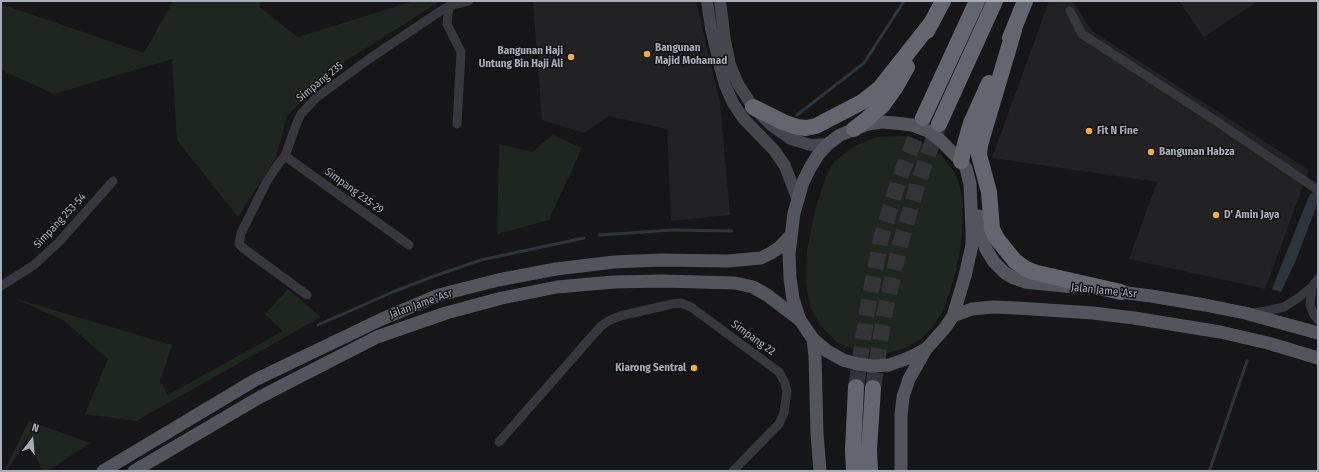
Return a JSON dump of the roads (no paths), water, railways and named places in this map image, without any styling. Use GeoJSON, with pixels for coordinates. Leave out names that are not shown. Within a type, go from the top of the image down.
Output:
{"type":"FeatureCollection","features":[{"type":"Feature","properties":{"kind":"highway"},"geometry":{"type":"LineString","coordinates":[[854,129],[882,106],[895,88],[944,1]]}},
{"type":"Feature","properties":{"kind":"highway"},"geometry":{"type":"LineString","coordinates":[[923,118],[976,1]]}},
{"type":"Feature","properties":{"kind":"highway"},"geometry":{"type":"LineString","coordinates":[[938,124],[995,1]]}},
{"type":"Feature","properties":{"kind":"highway"},"geometry":{"type":"LineString","coordinates":[[964,164],[965,144],[971,124],[1014,30],[1025,1]]}},
{"type":"Feature","properties":{"kind":"highway"},"geometry":{"type":"LineString","coordinates":[[753,107],[783,122],[797,127],[806,128],[816,126],[862,102],[880,88],[932,22]]}},
{"type":"Feature","properties":{"kind":"highway"},"geometry":{"type":"LineString","coordinates":[[1014,30],[980,145],[979,155],[989,192],[992,229],[996,239],[1015,261],[1026,269],[1044,275],[1121,292]]}},
{"type":"Feature","properties":{"kind":"highway"},"geometry":{"type":"LineString","coordinates":[[854,471],[853,450],[856,387]]}},
{"type":"Feature","properties":{"kind":"highway"},"geometry":{"type":"LineString","coordinates":[[870,471],[869,450],[872,388]]}},
{"type":"Feature","properties":{"kind":"main road","name":"Jalan Jame 'Asr"},"geometry":{"type":"LineString","coordinates":[[800,320],[790,278],[791,234],[798,200],[810,168],[818,155],[828,144],[840,135],[868,124],[895,122],[912,125],[928,131],[940,140],[973,174],[976,184],[980,224],[986,249],[994,262],[1005,273],[1014,278],[1036,284],[1121,292],[1181,300],[1245,313],[1318,333]]}},
{"type":"Feature","properties":{"kind":"main road"},"geometry":{"type":"LineString","coordinates":[[901,471],[903,397],[909,379],[927,348],[941,333],[953,316],[965,276],[972,245],[972,198],[964,164]]}},
{"type":"Feature","properties":{"kind":"main road","name":"Jalan Jame 'Asr"},"geometry":{"type":"LineString","coordinates":[[103,471],[256,380],[382,319],[439,295],[498,280],[548,270],[614,262],[661,260],[728,261],[761,258],[780,247],[791,234]]}},
{"type":"Feature","properties":{"kind":"main road","name":"Jalan Jame 'Asr"},"geometry":{"type":"LineString","coordinates":[[134,471],[260,397],[377,337],[446,313],[502,298],[557,287],[614,282],[662,281],[734,283],[753,288],[767,294],[800,320]]}},
{"type":"Feature","properties":{"kind":"main road"},"geometry":{"type":"LineString","coordinates":[[953,316],[972,309],[993,307],[1107,315],[1173,323],[1220,332],[1268,343],[1318,358]]}},
{"type":"Feature","properties":{"kind":"main road"},"geometry":{"type":"LineString","coordinates":[[800,320],[813,339],[827,352],[843,360],[857,364],[873,366],[889,365],[927,348]]}},
{"type":"Feature","properties":{"kind":"main road"},"geometry":{"type":"LineString","coordinates":[[813,339],[820,471]]}},
{"type":"Feature","properties":{"kind":"street","name":"Simpang 235"},"geometry":{"type":"LineString","coordinates":[[307,295],[242,248],[239,244],[241,233],[267,180],[285,156],[301,114],[316,98],[369,59],[449,6],[469,1]]}},
{"type":"Feature","properties":{"kind":"street"},"geometry":{"type":"LineString","coordinates":[[708,1],[711,28],[720,67],[725,85],[733,103],[743,118],[774,150],[785,166],[798,200]]}},
{"type":"Feature","properties":{"kind":"street"},"geometry":{"type":"LineString","coordinates":[[720,1],[730,66],[738,84],[753,107],[770,124],[791,139],[811,144],[828,144]]}},
{"type":"Feature","properties":{"kind":"street"},"geometry":{"type":"LineString","coordinates":[[449,6],[447,24],[461,52],[457,124]]}},
{"type":"Feature","properties":{"kind":"street"},"geometry":{"type":"LineString","coordinates":[[1070,11],[1082,34],[1316,188]]}},
{"type":"Feature","properties":{"kind":"street","name":"Simpang 235-29"},"geometry":{"type":"LineString","coordinates":[[285,156],[409,245]]}},
{"type":"Feature","properties":{"kind":"street","name":"Simpang 253-54"},"geometry":{"type":"LineString","coordinates":[[1,286],[34,265],[59,242],[113,181]]}},
{"type":"Feature","properties":{"kind":"street"},"geometry":{"type":"LineString","coordinates":[[1245,313],[1266,311],[1284,307],[1298,298],[1316,280]]}},
{"type":"Feature","properties":{"kind":"street"},"geometry":{"type":"LineString","coordinates":[[1316,280],[1310,305],[1318,320]]}},
{"type":"Feature","properties":{"kind":"street","name":"Simpang 22"},"geometry":{"type":"LineString","coordinates":[[499,442],[601,326],[620,316],[681,303],[691,307],[779,372],[784,381],[787,391],[784,413],[779,424],[733,471]]}},
{"type":"Feature","properties":{"kind":"waterway"},"geometry":{"type":"LineString","coordinates":[[797,115],[864,63],[904,1]]}},
{"type":"Feature","properties":{"kind":"waterway"},"geometry":{"type":"LineString","coordinates":[[599,235],[673,230],[732,231]]}},
{"type":"Feature","properties":{"kind":"waterway"},"geometry":{"type":"LineString","coordinates":[[318,325],[395,291],[481,260],[584,238]]}},
{"type":"Feature","properties":{"kind":"waterway"},"geometry":{"type":"LineString","coordinates":[[1210,469],[1247,361]]}},
{"type":"Feature","properties":{"kind":"tunnel"},"geometry":{"type":"LineString","coordinates":[[856,387],[867,312],[881,238],[900,177],[923,118]]}},
{"type":"Feature","properties":{"kind":"tunnel"},"geometry":{"type":"LineString","coordinates":[[873,388],[884,316],[900,245],[918,183],[939,124]]}},
{"type":"Feature","properties":{"kind":"place","name":"Bangunan Majid Mohamad"},"geometry":{"type":"Point","coordinates":[647,54]}},
{"type":"Feature","properties":{"kind":"place","name":"Bangunan Haji Untung Bin Haji Ali"},"geometry":{"type":"Point","coordinates":[571,57]}},
{"type":"Feature","properties":{"kind":"place","name":"Fit N Fine"},"geometry":{"type":"Point","coordinates":[1089,131]}},
{"type":"Feature","properties":{"kind":"place","name":"Bangunan Habza"},"geometry":{"type":"Point","coordinates":[1151,152]}},
{"type":"Feature","properties":{"kind":"place","name":"D' Amin Jaya"},"geometry":{"type":"Point","coordinates":[1216,215]}},
{"type":"Feature","properties":{"kind":"place","name":"Kiarong Sentral"},"geometry":{"type":"Point","coordinates":[694,368]}}]}
